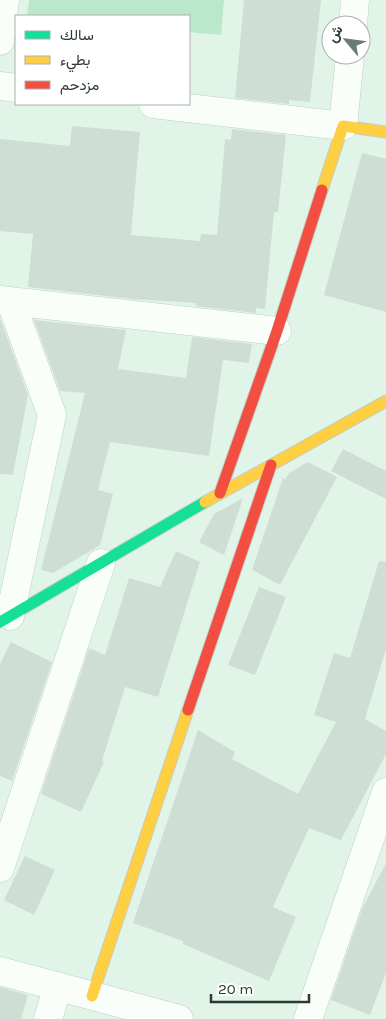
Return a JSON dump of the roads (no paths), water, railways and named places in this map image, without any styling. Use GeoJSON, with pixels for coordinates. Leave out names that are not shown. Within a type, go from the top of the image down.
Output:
{"type":"FeatureCollection","features":[{"type":"Feature","properties":{"kind":"street"},"geometry":{"type":"LineString","coordinates":[[0,41],[5,0]]}},
{"type":"Feature","properties":{"kind":"street"},"geometry":{"type":"LineString","coordinates":[[354,15],[356,0]]}},
{"type":"Feature","properties":{"kind":"street"},"geometry":{"type":"LineString","coordinates":[[220,493],[277,331],[344,126],[349,65]]}},
{"type":"Feature","properties":{"kind":"street"},"geometry":{"type":"LineString","coordinates":[[0,86],[15,88]]}},
{"type":"Feature","properties":{"kind":"street"},"geometry":{"type":"LineString","coordinates":[[162,105],[386,132]]}},
{"type":"Feature","properties":{"kind":"street"},"geometry":{"type":"LineString","coordinates":[[5,619],[52,415],[6,301],[277,331]]}},
{"type":"Feature","properties":{"kind":"street"},"geometry":{"type":"LineString","coordinates":[[5,619],[220,493],[386,401]]}},
{"type":"Feature","properties":{"kind":"street"},"geometry":{"type":"LineString","coordinates":[[92,996],[272,465]]}},
{"type":"Feature","properties":{"kind":"street"},"geometry":{"type":"LineString","coordinates":[[0,868],[101,563]]}},
{"type":"Feature","properties":{"kind":"street"},"geometry":{"type":"LineString","coordinates":[[308,1019],[386,792]]}},
{"type":"Feature","properties":{"kind":"street"},"geometry":{"type":"LineString","coordinates":[[0,971],[165,1017]]}},
{"type":"Feature","properties":{"kind":"street"},"geometry":{"type":"LineString","coordinates":[[48,1019],[58,986]]}}]}
